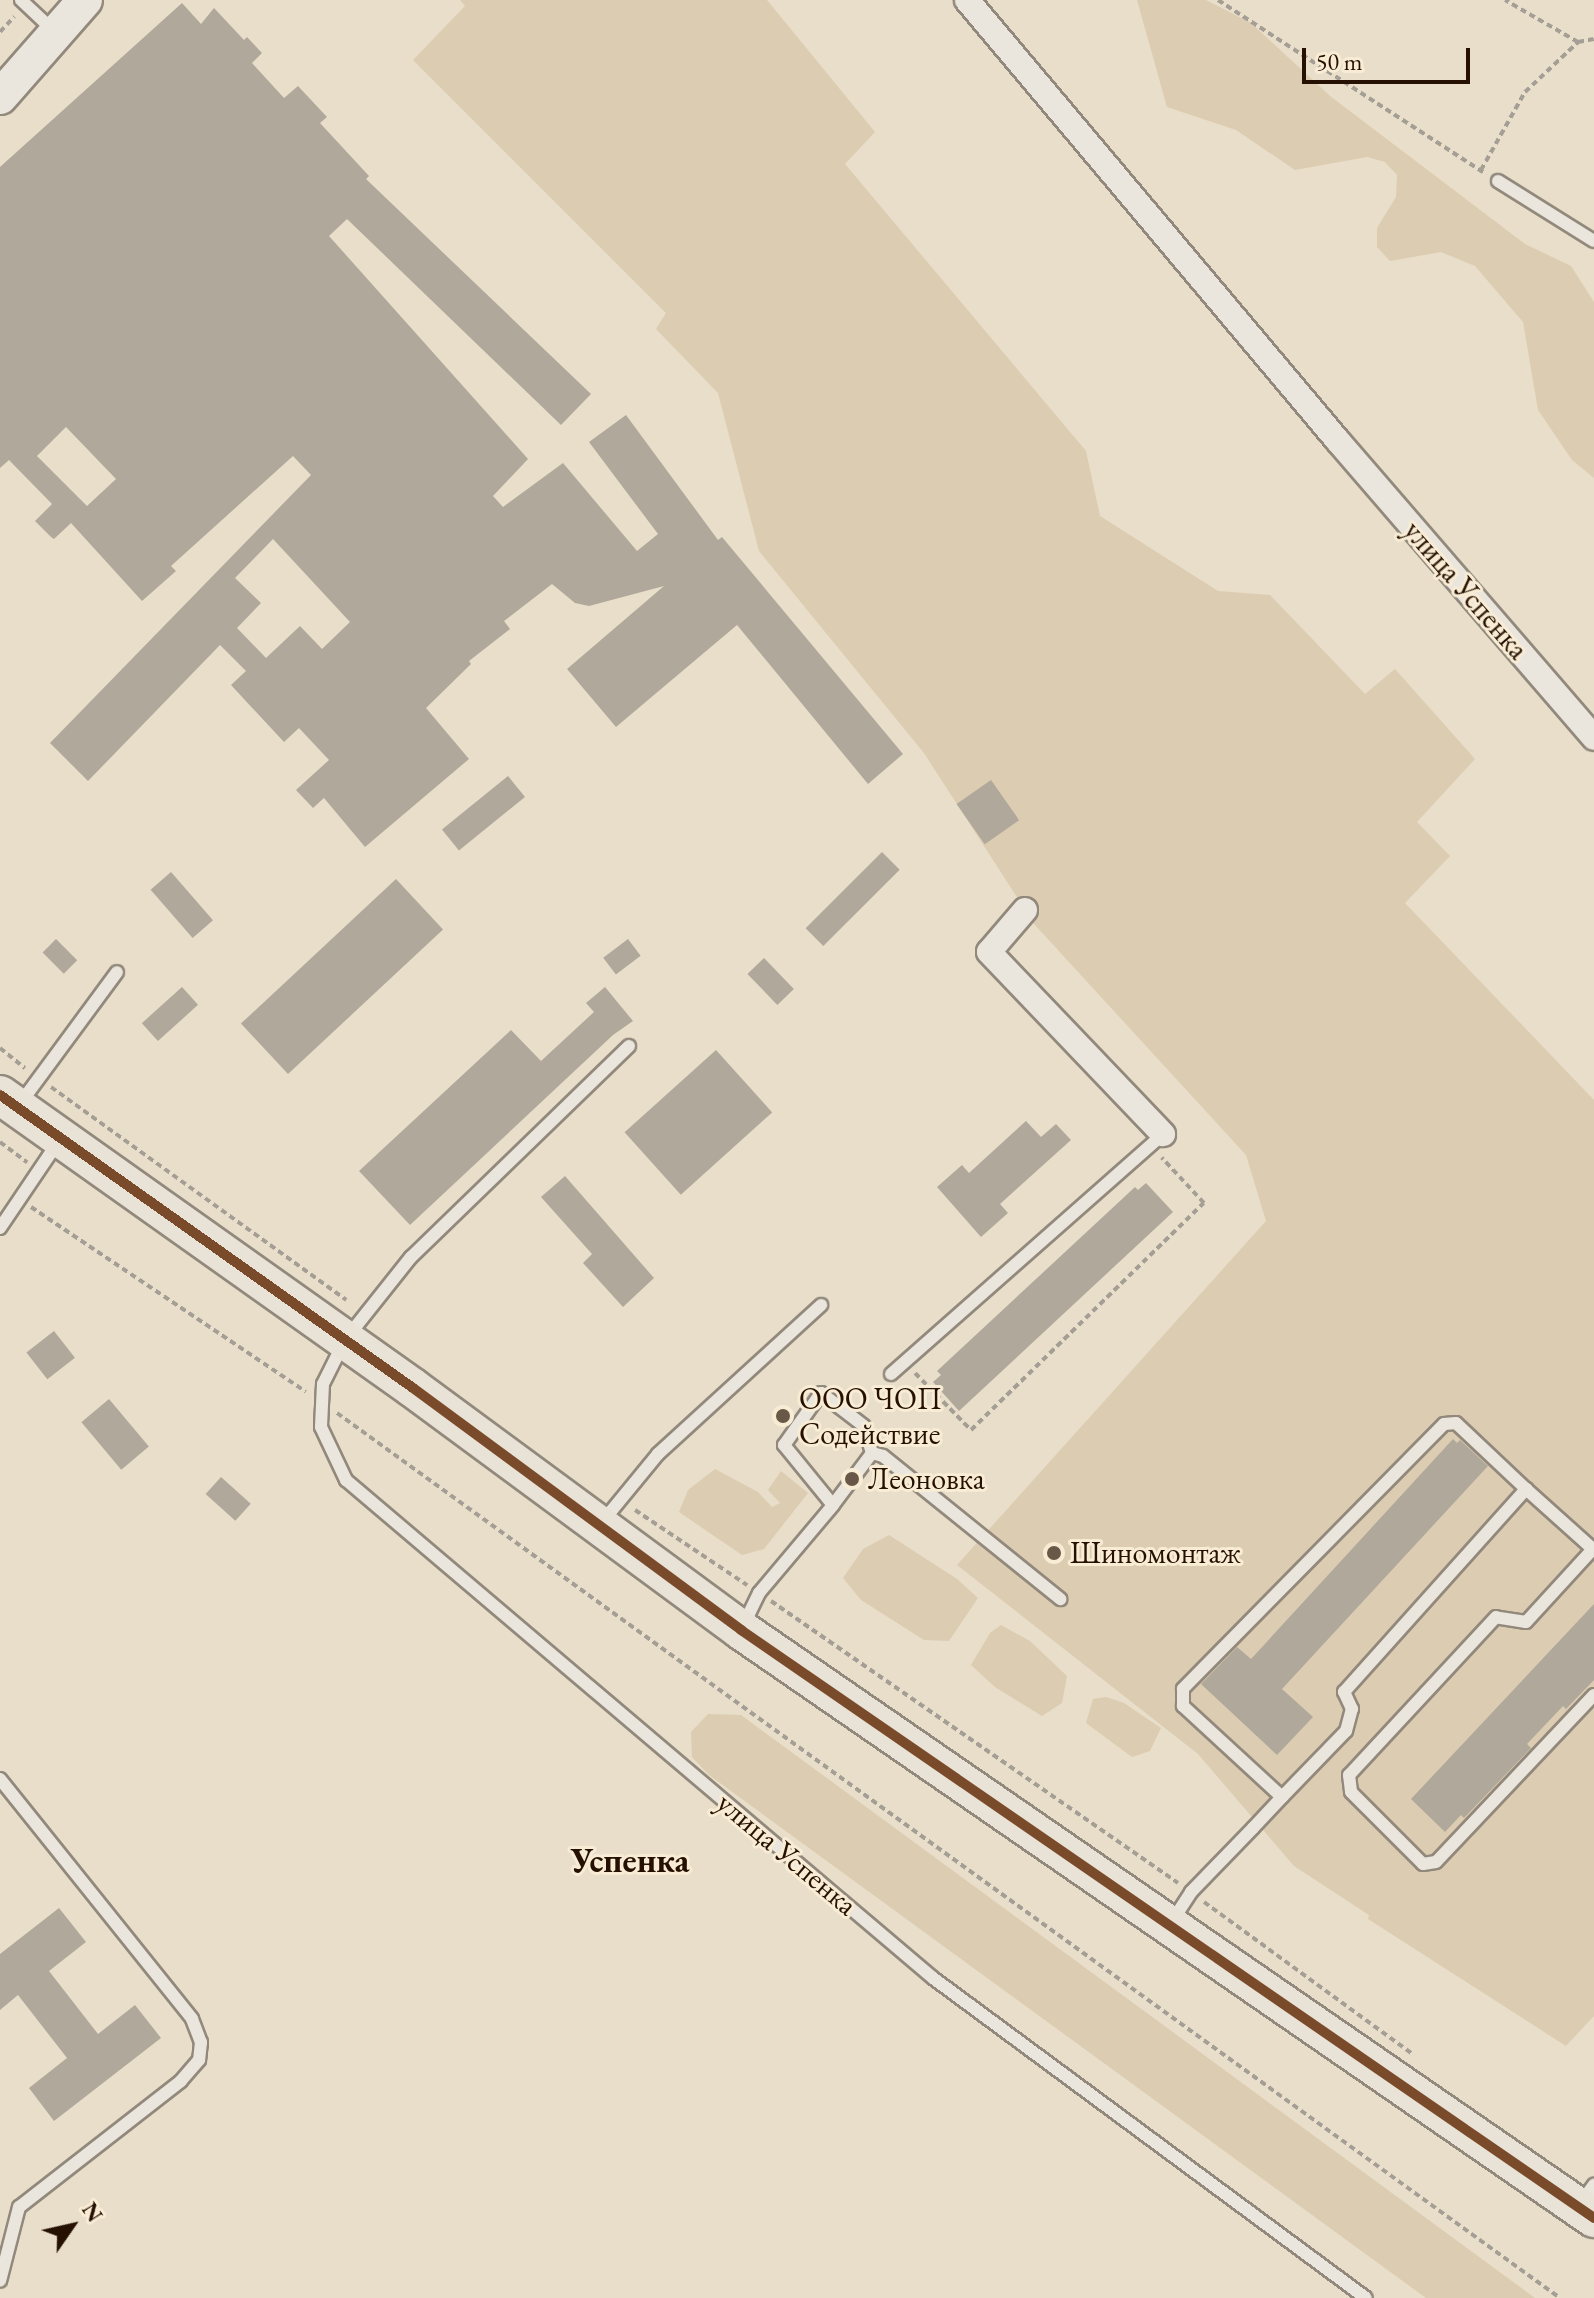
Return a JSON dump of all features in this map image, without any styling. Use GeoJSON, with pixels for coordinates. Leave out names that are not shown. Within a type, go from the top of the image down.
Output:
{"type":"FeatureCollection","features":[{"type":"Feature","properties":{"kind":"main road"},"geometry":{"type":"LineString","coordinates":[[0,97],[85,0]]}},
{"type":"Feature","properties":{"kind":"main road"},"geometry":{"type":"LineString","coordinates":[[8,1101],[345,1340],[741,1630],[1169,1926],[1589,2203]]}},
{"type":"Feature","properties":{"kind":"street","name":"улица Успенка"},"geometry":{"type":"LineString","coordinates":[[967,0],[1338,441],[1594,738]]}},
{"type":"Feature","properties":{"kind":"street"},"geometry":{"type":"LineString","coordinates":[[1025,910],[989,952],[1163,1134]]}},
{"type":"Feature","properties":{"kind":"lane"},"geometry":{"type":"LineString","coordinates":[[21,0],[56,33]]}},
{"type":"Feature","properties":{"kind":"lane"},"geometry":{"type":"LineString","coordinates":[[1498,181],[1594,241]]}},
{"type":"Feature","properties":{"kind":"lane"},"geometry":{"type":"LineString","coordinates":[[8,1101],[117,972]]}},
{"type":"Feature","properties":{"kind":"lane","name":"улица Успенка"},"geometry":{"type":"LineString","coordinates":[[629,1046],[411,1257],[345,1340],[323,1384],[321,1427],[346,1480],[933,1978],[1366,2298]]}},
{"type":"Feature","properties":{"kind":"lane"},"geometry":{"type":"LineString","coordinates":[[891,1374],[1163,1134]]}},
{"type":"Feature","properties":{"kind":"lane"},"geometry":{"type":"LineString","coordinates":[[0,1228],[59,1139]]}},
{"type":"Feature","properties":{"kind":"lane"},"geometry":{"type":"LineString","coordinates":[[598,1527],[658,1454],[821,1305]]}},
{"type":"Feature","properties":{"kind":"lane"},"geometry":{"type":"LineString","coordinates":[[833,1505],[784,1445],[821,1393],[864,1426],[872,1453]]}},
{"type":"Feature","properties":{"kind":"lane"},"geometry":{"type":"LineString","coordinates":[[1282,1797],[1183,1706],[1183,1689],[1444,1424],[1456,1423],[1593,1550],[1526,1622],[1496,1617],[1349,1775],[1351,1792],[1423,1864],[1436,1862],[1594,1695]]}},
{"type":"Feature","properties":{"kind":"lane"},"geometry":{"type":"LineString","coordinates":[[741,1630],[759,1593],[872,1453]]}},
{"type":"Feature","properties":{"kind":"lane"},"geometry":{"type":"LineString","coordinates":[[872,1453],[883,1456],[1060,1599]]}},
{"type":"Feature","properties":{"kind":"lane"},"geometry":{"type":"LineString","coordinates":[[1169,1926],[1191,1892],[1346,1731],[1352,1709],[1344,1692],[1526,1489]]}},
{"type":"Feature","properties":{"kind":"lane"},"geometry":{"type":"LineString","coordinates":[[0,1779],[192,2019],[201,2042],[199,2060],[181,2081],[19,2207],[0,2281]]}},
{"type":"Feature","properties":{"kind":"path"},"geometry":{"type":"LineString","coordinates":[[1218,0],[1498,181]]}},
{"type":"Feature","properties":{"kind":"path"},"geometry":{"type":"LineString","coordinates":[[1505,0],[1578,42]]}},
{"type":"Feature","properties":{"kind":"path"},"geometry":{"type":"LineString","coordinates":[[1481,170],[1525,92],[1578,42],[1594,39]]}},
{"type":"Feature","properties":{"kind":"path"},"geometry":{"type":"LineString","coordinates":[[0,1142],[38,1171]]}},
{"type":"Feature","properties":{"kind":"path"},"geometry":{"type":"LineString","coordinates":[[914,1373],[971,1430],[1204,1203],[1161,1157],[1149,1167]]}},
{"type":"Feature","properties":{"kind":"path"},"geometry":{"type":"LineString","coordinates":[[19,1199],[322,1402],[1560,2298]]}},
{"type":"Feature","properties":{"kind":"path"},"geometry":{"type":"LineString","coordinates":[[908,1379],[926,1363]]}},
{"type":"Feature","properties":{"kind":"shaded area"},"geometry":{"type":"Polygon","coordinates":[[[460,0],[767,0],[875,132],[845,164],[1086,451],[1100,516],[1218,591],[1270,595],[1365,694],[1395,669],[1475,759],[1417,822],[1450,856],[1405,903],[1594,1100],[1594,2016],[1566,2046],[1368,1919],[1369,1915],[1294,1866],[1198,1754],[957,1565],[1266,1221],[1246,1155],[1035,925],[924,753],[759,551],[718,393],[656,329],[666,313],[413,60],[465,6],[460,0]]]}},
{"type":"Feature","properties":{"kind":"shaded area"},"geometry":{"type":"Polygon","coordinates":[[[1137,0],[1206,0],[1251,23],[1330,96],[1525,244],[1571,266],[1594,302],[1594,478],[1572,460],[1538,410],[1523,322],[1475,266],[1441,252],[1390,261],[1377,247],[1377,228],[1396,197],[1397,175],[1385,162],[1367,157],[1295,170],[1236,130],[1167,107],[1137,0]]]}},
{"type":"Feature","properties":{"kind":"shaded area"},"geometry":{"type":"Polygon","coordinates":[[[715,1469],[758,1492],[772,1507],[780,1503],[768,1490],[781,1471],[808,1493],[764,1549],[742,1555],[679,1512],[688,1490],[715,1469]]]}},
{"type":"Feature","properties":{"kind":"shaded area"},"geometry":{"type":"Polygon","coordinates":[[[889,1535],[957,1579],[978,1598],[949,1641],[924,1640],[861,1600],[843,1578],[863,1549],[889,1535]]]}},
{"type":"Feature","properties":{"kind":"shaded area"},"geometry":{"type":"Polygon","coordinates":[[[1001,1625],[1030,1641],[1067,1676],[1062,1703],[1042,1716],[995,1687],[971,1665],[990,1633],[1001,1625]]]}},
{"type":"Feature","properties":{"kind":"shaded area"},"geometry":{"type":"Polygon","coordinates":[[[1106,1697],[1124,1703],[1161,1728],[1150,1751],[1132,1757],[1086,1723],[1093,1699],[1106,1697]]]}},
{"type":"Feature","properties":{"kind":"shaded area"},"geometry":{"type":"Polygon","coordinates":[[[708,1714],[741,1715],[1535,2298],[1426,2298],[709,1775],[692,1757],[691,1732],[708,1714]]]}},
{"type":"Feature","properties":{"kind":"building"},"geometry":{"type":"Polygon","coordinates":[[[182,3],[201,24],[214,8],[244,40],[247,37],[262,53],[252,63],[284,98],[298,86],[327,117],[320,123],[369,176],[366,179],[591,394],[561,425],[347,219],[329,236],[528,459],[493,496],[503,507],[563,463],[637,551],[658,534],[589,442],[626,415],[718,540],[722,537],[903,754],[868,784],[737,625],[616,727],[567,669],[664,586],[589,606],[575,603],[552,584],[504,621],[510,629],[469,661],[471,664],[426,708],[469,759],[365,847],[324,798],[313,808],[296,790],[329,760],[299,728],[284,742],[231,685],[246,671],[220,645],[88,781],[50,743],[311,475],[293,456],[171,566],[176,571],[142,601],[71,523],[54,539],[51,537],[35,521],[52,504],[9,460],[0,468],[0,167],[182,3]],[[66,427],[37,456],[87,506],[116,479],[66,427]],[[273,539],[235,578],[261,603],[237,628],[266,658],[300,626],[322,649],[350,622],[273,539]]]}},
{"type":"Feature","properties":{"kind":"building"},"geometry":{"type":"Polygon","coordinates":[[[508,776],[525,797],[459,850],[442,829],[508,776]]]}},
{"type":"Feature","properties":{"kind":"building"},"geometry":{"type":"Polygon","coordinates":[[[991,780],[1019,820],[985,844],[957,804],[991,780]]]}},
{"type":"Feature","properties":{"kind":"building"},"geometry":{"type":"Polygon","coordinates":[[[882,852],[900,870],[823,946],[806,928],[882,852]]]}},
{"type":"Feature","properties":{"kind":"building"},"geometry":{"type":"Polygon","coordinates":[[[171,872],[213,920],[193,938],[151,890],[171,872]]]}},
{"type":"Feature","properties":{"kind":"building"},"geometry":{"type":"Polygon","coordinates":[[[396,879],[443,929],[288,1074],[241,1024],[396,879]]]}},
{"type":"Feature","properties":{"kind":"building"},"geometry":{"type":"Polygon","coordinates":[[[56,939],[77,960],[64,974],[43,952],[56,939]]]}},
{"type":"Feature","properties":{"kind":"building"},"geometry":{"type":"Polygon","coordinates":[[[628,939],[641,956],[616,974],[603,958],[628,939]]]}},
{"type":"Feature","properties":{"kind":"building"},"geometry":{"type":"Polygon","coordinates":[[[764,958],[794,989],[777,1005],[747,974],[764,958]]]}},
{"type":"Feature","properties":{"kind":"building"},"geometry":{"type":"Polygon","coordinates":[[[182,987],[198,1005],[158,1041],[142,1023],[182,987]]]}},
{"type":"Feature","properties":{"kind":"building"},"geometry":{"type":"Polygon","coordinates":[[[605,987],[633,1021],[613,1035],[410,1225],[359,1171],[511,1030],[541,1061],[594,1012],[586,1003],[605,987]]]}},
{"type":"Feature","properties":{"kind":"building"},"geometry":{"type":"Polygon","coordinates":[[[716,1050],[772,1112],[681,1195],[625,1132],[716,1050]]]}},
{"type":"Feature","properties":{"kind":"building"},"geometry":{"type":"Polygon","coordinates":[[[1026,1121],[1041,1137],[1056,1124],[1071,1140],[1000,1204],[1008,1213],[981,1237],[937,1187],[962,1165],[969,1173],[1026,1121]]]}},
{"type":"Feature","properties":{"kind":"building"},"geometry":{"type":"Polygon","coordinates":[[[565,1176],[654,1278],[623,1307],[583,1263],[592,1254],[541,1197],[565,1176]]]}},
{"type":"Feature","properties":{"kind":"building"},"geometry":{"type":"Polygon","coordinates":[[[1146,1183],[1173,1212],[959,1411],[933,1382],[941,1375],[937,1371],[1135,1187],[1138,1190],[1146,1183]]]}},
{"type":"Feature","properties":{"kind":"building"},"geometry":{"type":"Polygon","coordinates":[[[54,1331],[75,1358],[47,1379],[26,1353],[54,1331]]]}},
{"type":"Feature","properties":{"kind":"building"},"geometry":{"type":"Polygon","coordinates":[[[109,1399],[149,1446],[121,1470],[81,1422],[109,1399]]]}},
{"type":"Feature","properties":{"kind":"building"},"geometry":{"type":"Polygon","coordinates":[[[1453,1439],[1457,1443],[1460,1440],[1488,1466],[1282,1689],[1313,1717],[1277,1755],[1201,1684],[1237,1647],[1251,1659],[1453,1439]]]}},
{"type":"Feature","properties":{"kind":"building"},"geometry":{"type":"Polygon","coordinates":[[[221,1477],[251,1504],[235,1521],[206,1494],[221,1477]]]}},
{"type":"Feature","properties":{"kind":"building"},"geometry":{"type":"Polygon","coordinates":[[[1594,1604],[1594,1680],[1566,1709],[1563,1706],[1527,1744],[1531,1748],[1464,1818],[1461,1815],[1445,1832],[1411,1799],[1594,1604]]]}},
{"type":"Feature","properties":{"kind":"building"},"geometry":{"type":"Polygon","coordinates":[[[59,1908],[86,1942],[49,1971],[98,2034],[135,2005],[161,2038],[54,2121],[29,2088],[67,2058],[18,1995],[0,2010],[0,1954],[59,1908]]]}},
{"type":"Feature","properties":{"kind":"transit line"},"geometry":{"type":"LineString","coordinates":[[0,1095],[413,1388],[741,1630],[1594,2218]]}},
{"type":"Feature","properties":{"kind":"place","name":"ООО ЧОП Содействие"},"geometry":{"type":"Point","coordinates":[783,1416]}},
{"type":"Feature","properties":{"kind":"place","name":"Леоновка"},"geometry":{"type":"Point","coordinates":[852,1479]}},
{"type":"Feature","properties":{"kind":"place","name":"Шиномонтаж"},"geometry":{"type":"Point","coordinates":[1054,1553]}},
{"type":"Feature","properties":{"kind":"district","name":"Успенка"},"geometry":{"type":"Point","coordinates":[630,1861]}}]}
